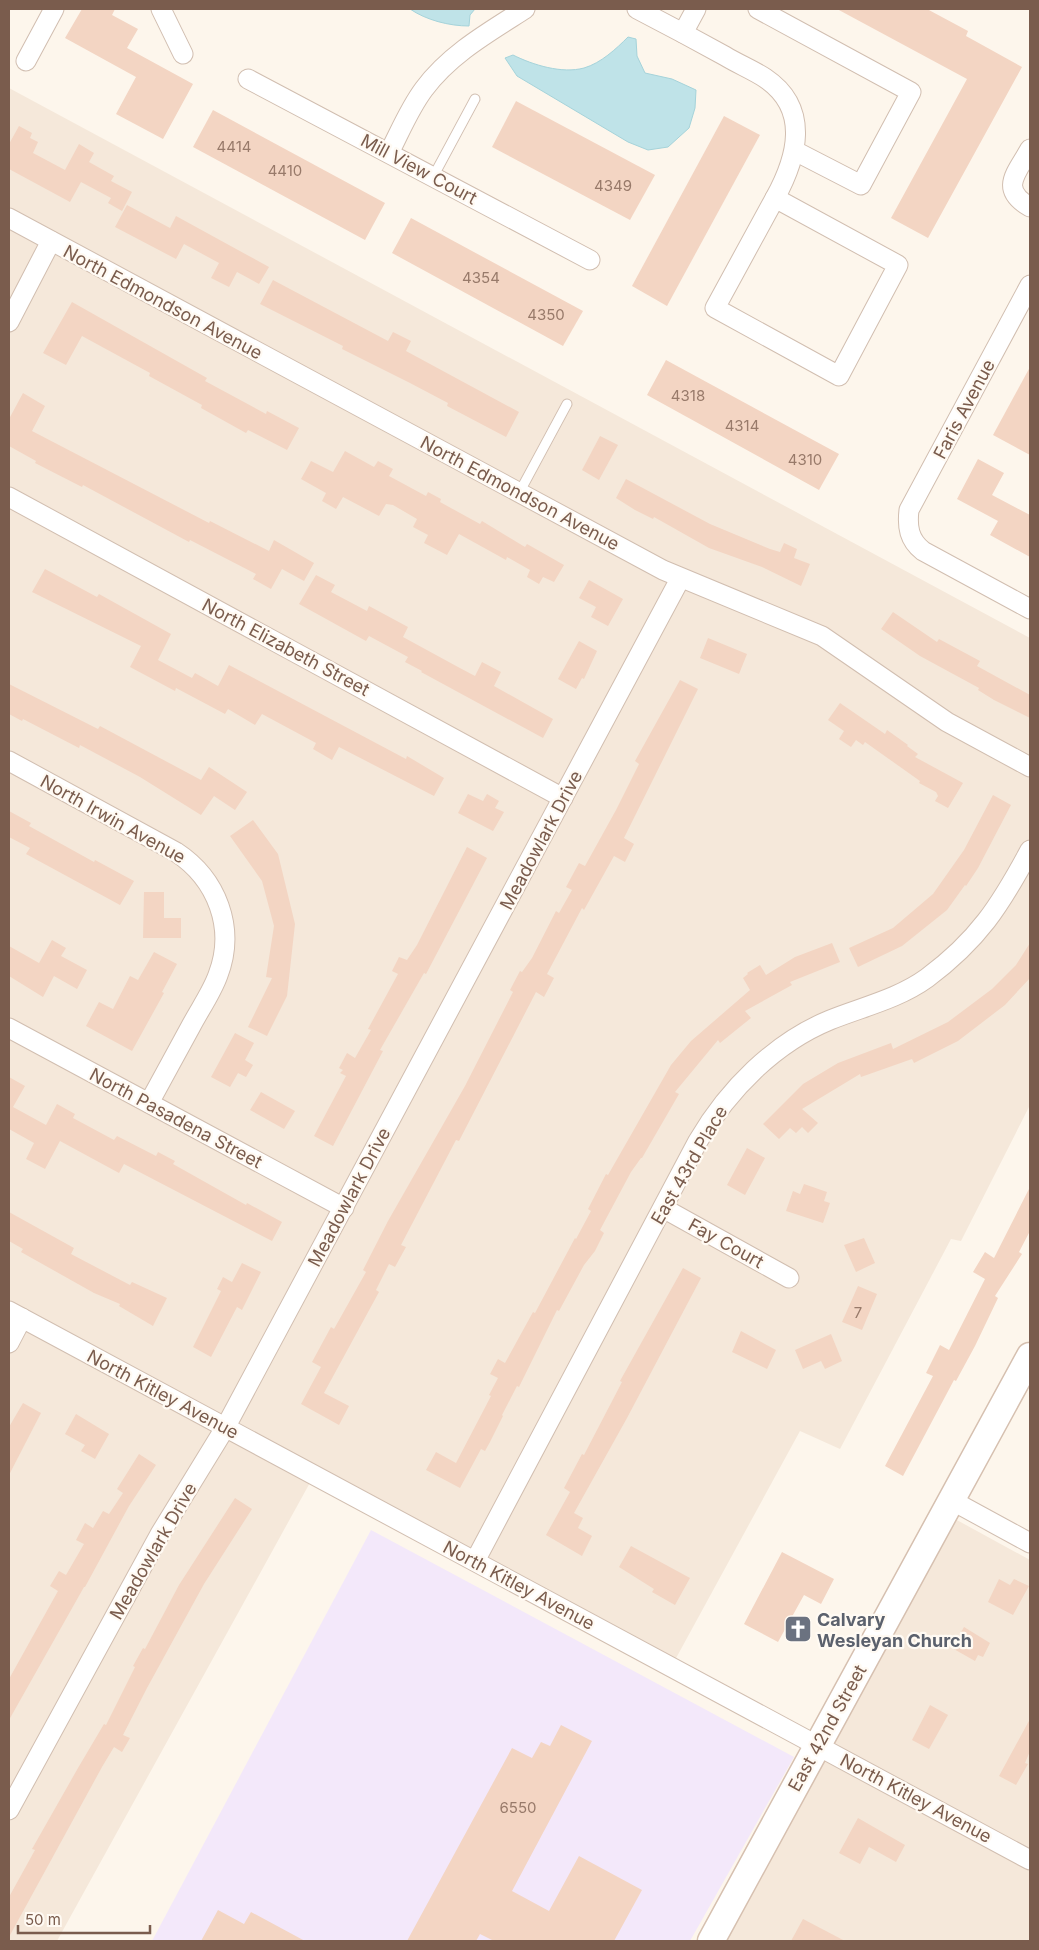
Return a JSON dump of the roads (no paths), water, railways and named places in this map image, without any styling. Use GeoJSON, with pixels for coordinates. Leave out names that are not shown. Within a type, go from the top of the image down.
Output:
{"type":"FeatureCollection","features":[{"type":"Feature","properties":{"kind":"street"},"geometry":{"type":"LineString","coordinates":[[26,60],[54,9]]}},
{"type":"Feature","properties":{"kind":"street"},"geometry":{"type":"LineString","coordinates":[[162,9],[183,54]]}},
{"type":"Feature","properties":{"kind":"street"},"geometry":{"type":"LineString","coordinates":[[389,153],[414,104],[445,65],[478,39],[525,9]]}},
{"type":"Feature","properties":{"kind":"street"},"geometry":{"type":"LineString","coordinates":[[637,9],[765,78],[777,89],[787,103],[794,119],[797,135],[795,151],[788,175],[775,198],[715,308],[839,376],[898,265],[775,198]]}},
{"type":"Feature","properties":{"kind":"street"},"geometry":{"type":"LineString","coordinates":[[683,33],[696,9]]}},
{"type":"Feature","properties":{"kind":"street"},"geometry":{"type":"LineString","coordinates":[[758,9],[911,92],[861,185],[795,151]]}},
{"type":"Feature","properties":{"kind":"street","name":"Mill View Court"},"geometry":{"type":"LineString","coordinates":[[248,79],[590,260]]}},
{"type":"Feature","properties":{"kind":"street"},"geometry":{"type":"LineString","coordinates":[[1030,149],[1015,176],[1012,188],[1016,199],[1030,207]]}},
{"type":"Feature","properties":{"kind":"street","name":"North Edmondson Avenue"},"geometry":{"type":"LineString","coordinates":[[9,218],[680,578],[822,636],[947,722],[1030,767]]}},
{"type":"Feature","properties":{"kind":"street"},"geometry":{"type":"LineString","coordinates":[[9,322],[51,241]]}},
{"type":"Feature","properties":{"kind":"street","name":"Faris Avenue"},"geometry":{"type":"LineString","coordinates":[[1030,285],[910,510],[908,526],[910,535],[923,551],[1030,609]]}},
{"type":"Feature","properties":{"kind":"street","name":"North Elizabeth Street"},"geometry":{"type":"LineString","coordinates":[[9,497],[563,798]]}},
{"type":"Feature","properties":{"kind":"street","name":"Meadowlark Drive"},"geometry":{"type":"LineString","coordinates":[[9,1810],[160,1534],[225,1428],[680,578]]}},
{"type":"Feature","properties":{"kind":"street","name":"North Irwin Avenue"},"geometry":{"type":"LineString","coordinates":[[9,761],[176,852],[202,874],[219,903],[226,938],[218,977],[149,1103]]}},
{"type":"Feature","properties":{"kind":"street","name":"East 43rd Place"},"geometry":{"type":"LineString","coordinates":[[475,1561],[706,1127],[741,1082],[772,1055],[813,1028],[898,994],[927,978],[953,958],[993,915],[1030,850]]}},
{"type":"Feature","properties":{"kind":"street","name":"North Pasadena Street"},"geometry":{"type":"LineString","coordinates":[[9,1028],[344,1208]]}},
{"type":"Feature","properties":{"kind":"street","name":"Fay Court"},"geometry":{"type":"LineString","coordinates":[[663,1208],[788,1278]]}},
{"type":"Feature","properties":{"kind":"street"},"geometry":{"type":"LineString","coordinates":[[9,1343],[16,1314]]}},
{"type":"Feature","properties":{"kind":"street","name":"North Kitley Avenue"},"geometry":{"type":"LineString","coordinates":[[16,1314],[1030,1860]]}},
{"type":"Feature","properties":{"kind":"street","name":"East 42nd Street"},"geometry":{"type":"LineString","coordinates":[[711,1941],[1030,1356]]}},
{"type":"Feature","properties":{"kind":"street"},"geometry":{"type":"LineString","coordinates":[[951,1500],[1030,1542]]}},
{"type":"Feature","properties":{"kind":"lane"},"geometry":{"type":"LineString","coordinates":[[433,177],[475,99]]}},
{"type":"Feature","properties":{"kind":"lane"},"geometry":{"type":"LineString","coordinates":[[519,493],[567,404]]}},
{"type":"Feature","properties":{"kind":"water"},"geometry":{"type":"Polygon","coordinates":[[[410,9],[475,9],[470,15],[469,26],[438,22],[410,9]]]}},
{"type":"Feature","properties":{"kind":"water"},"geometry":{"type":"Polygon","coordinates":[[[628,37],[636,39],[637,56],[645,73],[672,79],[696,90],[695,108],[689,128],[668,147],[648,150],[628,142],[517,76],[505,58],[513,55],[548,68],[575,70],[590,66],[602,59],[628,37]]]}},
{"type":"Feature","properties":{"kind":"place","name":"Calvary Wesleyan Church"},"geometry":{"type":"Point","coordinates":[798,1629]}}]}
